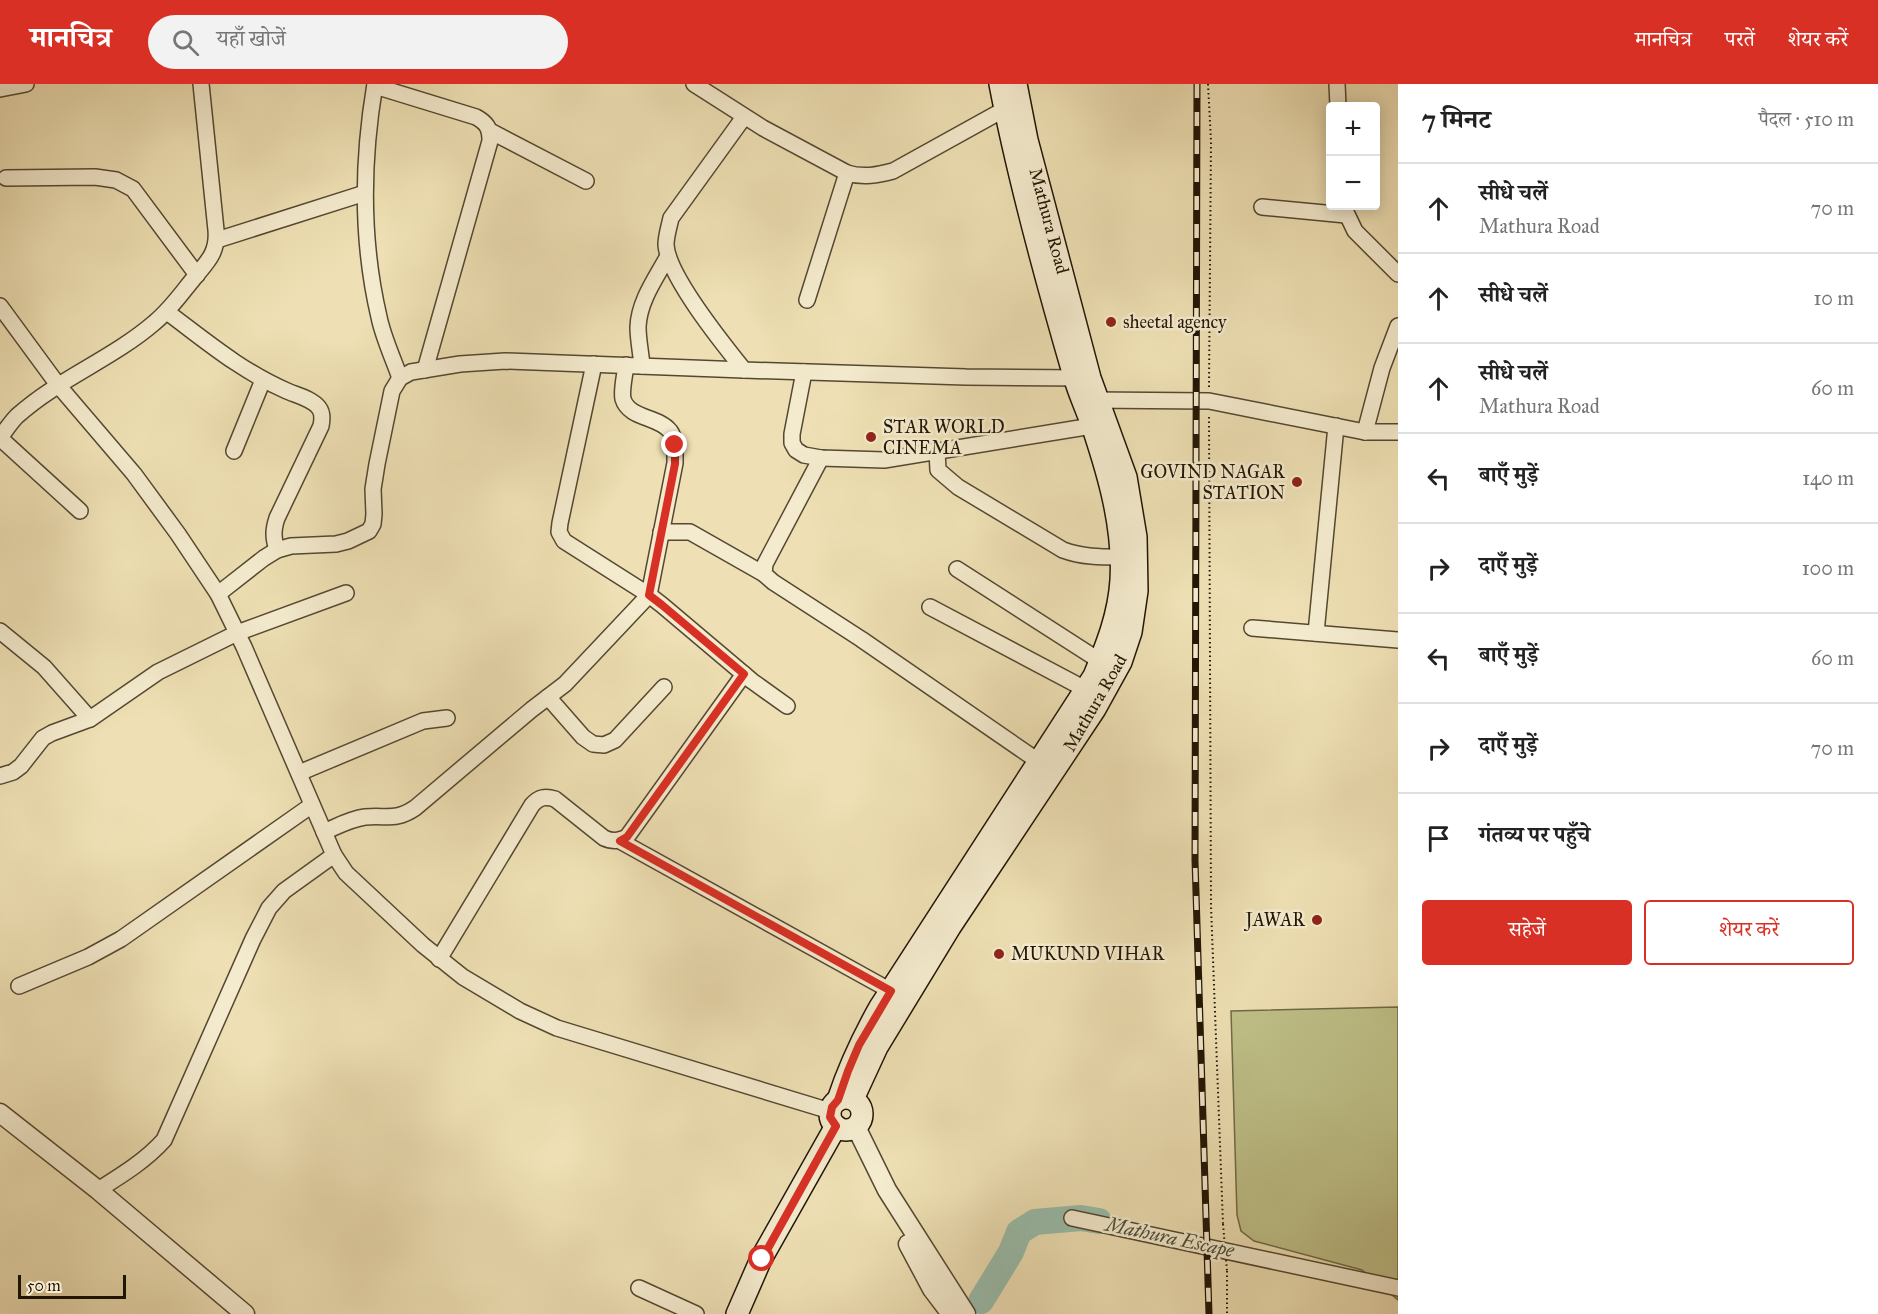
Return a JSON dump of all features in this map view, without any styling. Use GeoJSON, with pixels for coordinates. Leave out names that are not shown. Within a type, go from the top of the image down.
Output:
{"type":"FeatureCollection","features":[{"type":"Feature","properties":{"kind":"main road"},"geometry":{"type":"LineString","coordinates":[[1000,84],[1028,207],[1090,400]]}},
{"type":"Feature","properties":{"kind":"main road","name":"Mathura Road"},"geometry":{"type":"LineString","coordinates":[[1016,84],[1083,378]]}},
{"type":"Feature","properties":{"kind":"main road","name":"Mathura Road"},"geometry":{"type":"LineString","coordinates":[[737,1314],[762,1259],[843,1115],[954,905],[1038,761],[1094,676],[1112,630],[1121,580],[1119,538],[1111,487],[1092,426],[1090,400]]}},
{"type":"Feature","properties":{"kind":"main road","name":"Mathura Road"},"geometry":{"type":"LineString","coordinates":[[843,1115],[848,1071],[859,1045],[891,991],[1095,709],[1121,662],[1131,632],[1137,591],[1136,537],[1126,477],[1090,400]]}},
{"type":"Feature","properties":{"kind":"street"},"geometry":{"type":"LineString","coordinates":[[0,89],[26,84]]}},
{"type":"Feature","properties":{"kind":"street"},"geometry":{"type":"LineString","coordinates":[[80,511],[0,438],[16,417],[58,385],[123,346],[154,324],[167,312],[214,253],[217,240],[212,175],[201,84]]}},
{"type":"Feature","properties":{"kind":"street"},"geometry":{"type":"LineString","coordinates":[[694,84],[744,117],[855,176],[893,171],[1005,109]]}},
{"type":"Feature","properties":{"kind":"street"},"geometry":{"type":"LineString","coordinates":[[1337,84],[1338,102]]}},
{"type":"Feature","properties":{"kind":"street"},"geometry":{"type":"LineString","coordinates":[[400,378],[379,319],[365,234],[367,144],[375,85],[476,117],[485,122],[490,131],[490,141],[425,370]]}},
{"type":"Feature","properties":{"kind":"street"},"geometry":{"type":"LineString","coordinates":[[744,117],[671,218],[667,234],[668,256],[673,270],[744,370]]}},
{"type":"Feature","properties":{"kind":"street"},"geometry":{"type":"LineString","coordinates":[[490,131],[586,181]]}},
{"type":"Feature","properties":{"kind":"street"},"geometry":{"type":"LineString","coordinates":[[807,300],[847,173]]}},
{"type":"Feature","properties":{"kind":"street"},"geometry":{"type":"LineString","coordinates":[[6,178],[95,177],[116,180],[133,189],[197,275]]}},
{"type":"Feature","properties":{"kind":"street"},"geometry":{"type":"LineString","coordinates":[[217,240],[365,193]]}},
{"type":"Feature","properties":{"kind":"street"},"geometry":{"type":"LineString","coordinates":[[1262,207],[1326,209]]}},
{"type":"Feature","properties":{"kind":"street"},"geometry":{"type":"LineString","coordinates":[[1344,210],[1355,231],[1398,274]]}},
{"type":"Feature","properties":{"kind":"street"},"geometry":{"type":"LineString","coordinates":[[642,366],[638,327],[640,312],[668,256]]}},
{"type":"Feature","properties":{"kind":"street"},"geometry":{"type":"LineString","coordinates":[[0,306],[58,385],[134,474],[218,594],[334,855],[346,873],[439,959],[463,977],[520,1011],[557,1028],[843,1115],[887,1190],[966,1314]]}},
{"type":"Feature","properties":{"kind":"street"},"geometry":{"type":"LineString","coordinates":[[167,312],[238,366],[311,402],[320,409],[321,426],[273,530],[277,550]]}},
{"type":"Feature","properties":{"kind":"street"},"geometry":{"type":"LineString","coordinates":[[1365,432],[1382,368],[1398,326]]}},
{"type":"Feature","properties":{"kind":"street"},"geometry":{"type":"LineString","coordinates":[[218,594],[277,550],[291,546],[336,544],[369,531],[375,513],[373,489],[381,440],[392,392],[400,378],[411,372],[460,364],[505,361],[966,377],[1083,378]]}},
{"type":"Feature","properties":{"kind":"street"},"geometry":{"type":"LineString","coordinates":[[594,364],[560,523],[559,532],[564,541],[649,595],[744,674],[788,706]]}},
{"type":"Feature","properties":{"kind":"street"},"geometry":{"type":"LineString","coordinates":[[324,832],[350,820],[366,817],[404,816],[415,808],[565,684],[649,595],[675,464],[675,445],[671,432],[627,406],[623,398],[626,365]]}},
{"type":"Feature","properties":{"kind":"street"},"geometry":{"type":"LineString","coordinates":[[804,372],[792,443],[796,450],[821,458],[884,460],[1092,426]]}},
{"type":"Feature","properties":{"kind":"street"},"geometry":{"type":"LineString","coordinates":[[234,451],[263,380]]}},
{"type":"Feature","properties":{"kind":"street"},"geometry":{"type":"LineString","coordinates":[[1090,400],[1209,401],[1365,432],[1398,432]]}},
{"type":"Feature","properties":{"kind":"street"},"geometry":{"type":"LineString","coordinates":[[1316,633],[1336,426]]}},
{"type":"Feature","properties":{"kind":"street"},"geometry":{"type":"LineString","coordinates":[[937,452],[938,470],[958,487],[1063,550],[1091,558],[1120,557]]}},
{"type":"Feature","properties":{"kind":"street"},"geometry":{"type":"LineString","coordinates":[[764,574],[765,564],[821,458]]}},
{"type":"Feature","properties":{"kind":"street"},"geometry":{"type":"LineString","coordinates":[[661,532],[690,532],[764,574],[1038,761]]}},
{"type":"Feature","properties":{"kind":"street"},"geometry":{"type":"LineString","coordinates":[[957,569],[1100,661]]}},
{"type":"Feature","properties":{"kind":"street"},"geometry":{"type":"LineString","coordinates":[[0,776],[13,772],[21,766],[44,738],[90,719],[158,672],[237,633],[346,593]]}},
{"type":"Feature","properties":{"kind":"street"},"geometry":{"type":"LineString","coordinates":[[930,607],[1085,689]]}},
{"type":"Feature","properties":{"kind":"street"},"geometry":{"type":"LineString","coordinates":[[1252,628],[1398,640]]}},
{"type":"Feature","properties":{"kind":"street"},"geometry":{"type":"LineString","coordinates":[[0,631],[44,667],[90,719]]}},
{"type":"Feature","properties":{"kind":"street"},"geometry":{"type":"LineString","coordinates":[[620,841],[627,837],[744,674]]}},
{"type":"Feature","properties":{"kind":"street"},"geometry":{"type":"LineString","coordinates":[[548,698],[583,736],[593,744],[604,745],[615,740],[664,687]]}},
{"type":"Feature","properties":{"kind":"street"},"geometry":{"type":"LineString","coordinates":[[298,773],[423,721],[447,718]]}},
{"type":"Feature","properties":{"kind":"street"},"geometry":{"type":"LineString","coordinates":[[439,959],[532,805],[538,799],[547,797],[555,799],[604,838],[620,841],[891,991]]}},
{"type":"Feature","properties":{"kind":"street"},"geometry":{"type":"LineString","coordinates":[[19,986],[88,957],[121,939],[312,805]]}},
{"type":"Feature","properties":{"kind":"street"},"geometry":{"type":"LineString","coordinates":[[98,1190],[145,1159],[164,1140],[269,908],[284,891],[334,855]]}},
{"type":"Feature","properties":{"kind":"street"},"geometry":{"type":"LineString","coordinates":[[0,1113],[98,1190],[245,1314]]}},
{"type":"Feature","properties":{"kind":"street"},"geometry":{"type":"LineString","coordinates":[[843,1115],[865,1172],[932,1289],[951,1314]]}},
{"type":"Feature","properties":{"kind":"street"},"geometry":{"type":"LineString","coordinates":[[1072,1218],[1398,1287]]}},
{"type":"Feature","properties":{"kind":"street"},"geometry":{"type":"LineString","coordinates":[[639,1288],[696,1314]]}},
{"type":"Feature","properties":{"kind":"path"},"geometry":{"type":"LineString","coordinates":[[1208,84],[1211,141],[1209,401],[1211,906],[1227,1314]]}},
{"type":"Feature","properties":{"kind":"green space"},"geometry":{"type":"Polygon","coordinates":[[[1398,1007],[1398,1300],[1362,1270],[1254,1241],[1241,1231],[1237,1215],[1231,1011],[1398,1007]]]}},
{"type":"Feature","properties":{"kind":"waterway","name":"Mathura Escape"},"geometry":{"type":"LineString","coordinates":[[981,1301],[1011,1252],[1019,1232],[1035,1222],[1081,1218],[1099,1221]]}},
{"type":"Feature","properties":{"kind":"railway"},"geometry":{"type":"LineString","coordinates":[[1197,84],[1195,860],[1209,1314]]}},
{"type":"Feature","properties":{"kind":"place","name":"sheetal agency"},"geometry":{"type":"Point","coordinates":[1111,322]}},
{"type":"Feature","properties":{"kind":"place","name":"STAR WORLD CINEMA"},"geometry":{"type":"Point","coordinates":[871,437]}},
{"type":"Feature","properties":{"kind":"place","name":"GOVIND NAGAR STATION"},"geometry":{"type":"Point","coordinates":[1297,482]}},
{"type":"Feature","properties":{"kind":"place","name":"JAWAR"},"geometry":{"type":"Point","coordinates":[1317,920]}},
{"type":"Feature","properties":{"kind":"place","name":"MUKUND VIHAR"},"geometry":{"type":"Point","coordinates":[999,954]}},
{"type":"Feature","properties":{"kind":"route"},"geometry":{"type":"LineString","coordinates":[[675,445],[675,464],[649,595],[744,674],[627,837],[620,841],[891,991],[859,1045],[838,1100],[832,1107],[830,1117],[836,1126],[762,1259]]}}]}
